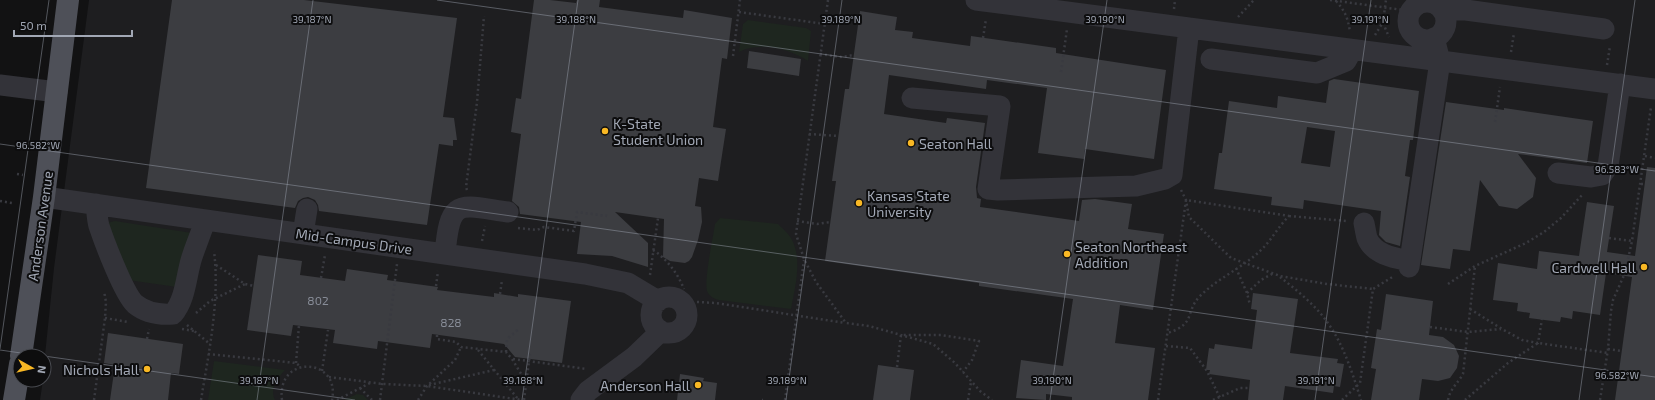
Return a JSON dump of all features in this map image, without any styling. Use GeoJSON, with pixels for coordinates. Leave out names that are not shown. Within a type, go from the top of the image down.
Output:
{"type":"FeatureCollection","features":[{"type":"Feature","properties":{"kind":"main road","name":"Anderson Avenue"},"geometry":{"type":"LineString","coordinates":[[22,348],[44,197],[68,0]]}},
{"type":"Feature","properties":{"kind":"main road"},"geometry":{"type":"LineString","coordinates":[[11,399],[14,388]]}},
{"type":"Feature","properties":{"kind":"street"},"geometry":{"type":"LineString","coordinates":[[976,0],[1002,2],[1352,50],[1654,88]]}},
{"type":"Feature","properties":{"kind":"street"},"geometry":{"type":"LineString","coordinates":[[1436,4],[1445,16],[1444,28],[1441,33],[1434,38],[1424,39],[1414,34],[1408,23],[1410,11],[1420,3],[1436,4],[1607,37]]}},
{"type":"Feature","properties":{"kind":"street"},"geometry":{"type":"LineString","coordinates":[[912,98],[1000,106],[988,189],[998,190],[1136,186],[1165,179],[1172,175],[1189,28]]}},
{"type":"Feature","properties":{"kind":"street"},"geometry":{"type":"LineString","coordinates":[[1364,223],[1368,239],[1378,251],[1410,264],[1440,61],[1434,38]]}},
{"type":"Feature","properties":{"kind":"street"},"geometry":{"type":"LineString","coordinates":[[1211,59],[1317,73],[1346,61],[1352,50]]}},
{"type":"Feature","properties":{"kind":"street"},"geometry":{"type":"LineString","coordinates":[[1558,173],[1591,177],[1602,174],[1608,166],[1612,83]]}},
{"type":"Feature","properties":{"kind":"street"},"geometry":{"type":"LineString","coordinates":[[0,85],[57,92]]}},
{"type":"Feature","properties":{"kind":"street","name":"Mid-Campus Drive"},"geometry":{"type":"LineString","coordinates":[[44,197],[303,234],[442,259],[585,274],[628,283],[658,301]]}},
{"type":"Feature","properties":{"kind":"street"},"geometry":{"type":"LineString","coordinates":[[96,204],[99,225],[126,291],[135,304],[148,311],[161,314],[173,314],[177,308],[183,294],[192,257],[206,221]]}},
{"type":"Feature","properties":{"kind":"street"},"geometry":{"type":"LineString","coordinates":[[442,259],[448,227],[452,215],[459,208],[466,206],[512,220]]}},
{"type":"Feature","properties":{"kind":"street"},"geometry":{"type":"LineString","coordinates":[[303,234],[306,209]]}},
{"type":"Feature","properties":{"kind":"street"},"geometry":{"type":"LineString","coordinates":[[669,297],[680,301],[686,310],[687,316],[683,327],[672,333],[661,331],[653,322],[652,310],[658,301],[669,297]]}},
{"type":"Feature","properties":{"kind":"street"},"geometry":{"type":"LineString","coordinates":[[581,400],[588,391],[634,357],[661,331]]}},
{"type":"Feature","properties":{"kind":"path"},"geometry":{"type":"LineString","coordinates":[[733,56],[740,0]]}},
{"type":"Feature","properties":{"kind":"path"},"geometry":{"type":"LineString","coordinates":[[828,0],[796,234],[804,259],[816,282],[846,323]]}},
{"type":"Feature","properties":{"kind":"path"},"geometry":{"type":"LineString","coordinates":[[1330,0],[1410,11]]}},
{"type":"Feature","properties":{"kind":"path"},"geometry":{"type":"LineString","coordinates":[[1383,22],[1386,0]]}},
{"type":"Feature","properties":{"kind":"path"},"geometry":{"type":"LineString","coordinates":[[1335,1],[1348,18],[1352,50]]}},
{"type":"Feature","properties":{"kind":"path"},"geometry":{"type":"LineString","coordinates":[[739,12],[824,24]]}},
{"type":"Feature","properties":{"kind":"path"},"geometry":{"type":"LineString","coordinates":[[1061,72],[1069,12]]}},
{"type":"Feature","properties":{"kind":"path"},"geometry":{"type":"LineString","coordinates":[[466,187],[477,102],[484,16]]}},
{"type":"Feature","properties":{"kind":"path"},"geometry":{"type":"LineString","coordinates":[[983,38],[986,18]]}},
{"type":"Feature","properties":{"kind":"path"},"geometry":{"type":"LineString","coordinates":[[1607,37],[1612,83]]}},
{"type":"Feature","properties":{"kind":"path"},"geometry":{"type":"LineString","coordinates":[[820,54],[841,57],[854,55]]}},
{"type":"Feature","properties":{"kind":"path"},"geometry":{"type":"LineString","coordinates":[[1495,122],[1500,83]]}},
{"type":"Feature","properties":{"kind":"path"},"geometry":{"type":"LineString","coordinates":[[1600,400],[1608,353],[1614,300],[1626,273],[1632,241],[1654,88]]}},
{"type":"Feature","properties":{"kind":"path"},"geometry":{"type":"LineString","coordinates":[[809,134],[838,136]]}},
{"type":"Feature","properties":{"kind":"path"},"geometry":{"type":"LineString","coordinates":[[1645,156],[1655,158]]}},
{"type":"Feature","properties":{"kind":"path"},"geometry":{"type":"LineString","coordinates":[[17,174],[23,175]]}},
{"type":"Feature","properties":{"kind":"path"},"geometry":{"type":"LineString","coordinates":[[1448,284],[1475,266],[1526,243],[1544,232],[1561,218],[1602,174]]}},
{"type":"Feature","properties":{"kind":"path"},"geometry":{"type":"LineString","coordinates":[[1179,186],[1186,200],[1189,217],[1231,258],[1273,274],[1322,283],[1373,289],[1410,264]]}},
{"type":"Feature","properties":{"kind":"path"},"geometry":{"type":"LineString","coordinates":[[1186,200],[1289,216],[1364,223]]}},
{"type":"Feature","properties":{"kind":"path"},"geometry":{"type":"LineString","coordinates":[[1158,400],[1186,200]]}},
{"type":"Feature","properties":{"kind":"path"},"geometry":{"type":"LineString","coordinates":[[0,201],[12,203]]}},
{"type":"Feature","properties":{"kind":"path"},"geometry":{"type":"LineString","coordinates":[[512,220],[537,230],[544,227],[574,231],[577,212],[607,216]]}},
{"type":"Feature","properties":{"kind":"path"},"geometry":{"type":"LineString","coordinates":[[1168,333],[1181,328],[1189,320],[1193,307],[1200,297],[1236,268],[1245,264],[1261,250],[1289,216]]}},
{"type":"Feature","properties":{"kind":"path"},"geometry":{"type":"LineString","coordinates":[[649,279],[658,218]]}},
{"type":"Feature","properties":{"kind":"path"},"geometry":{"type":"LineString","coordinates":[[797,221],[817,224],[831,222]]}},
{"type":"Feature","properties":{"kind":"path"},"geometry":{"type":"LineString","coordinates":[[1609,238],[1632,241]]}},
{"type":"Feature","properties":{"kind":"path"},"geometry":{"type":"LineString","coordinates":[[201,400],[210,344],[215,299],[216,265],[214,246]]}},
{"type":"Feature","properties":{"kind":"path"},"geometry":{"type":"LineString","coordinates":[[653,250],[661,255],[680,279],[684,289]]}},
{"type":"Feature","properties":{"kind":"path"},"geometry":{"type":"LineString","coordinates":[[380,400],[398,259]]}},
{"type":"Feature","properties":{"kind":"path"},"geometry":{"type":"LineString","coordinates":[[436,286],[442,259]]}},
{"type":"Feature","properties":{"kind":"path"},"geometry":{"type":"LineString","coordinates":[[784,400],[804,259]]}},
{"type":"Feature","properties":{"kind":"path"},"geometry":{"type":"LineString","coordinates":[[322,278],[324,260]]}},
{"type":"Feature","properties":{"kind":"path"},"geometry":{"type":"LineString","coordinates":[[216,265],[246,284],[254,286]]}},
{"type":"Feature","properties":{"kind":"path"},"geometry":{"type":"LineString","coordinates":[[1448,400],[1450,392],[1463,374],[1475,266]]}},
{"type":"Feature","properties":{"kind":"path"},"geometry":{"type":"LineString","coordinates":[[1236,268],[1247,293],[1250,305]]}},
{"type":"Feature","properties":{"kind":"path"},"geometry":{"type":"LineString","coordinates":[[500,294],[502,274]]}},
{"type":"Feature","properties":{"kind":"path"},"geometry":{"type":"LineString","coordinates":[[1247,293],[1261,280],[1273,274]]}},
{"type":"Feature","properties":{"kind":"path"},"geometry":{"type":"LineString","coordinates":[[1280,276],[1322,314],[1339,340],[1346,354],[1361,400]]}},
{"type":"Feature","properties":{"kind":"path"},"geometry":{"type":"LineString","coordinates":[[194,314],[210,301],[246,284]]}},
{"type":"Feature","properties":{"kind":"path"},"geometry":{"type":"LineString","coordinates":[[94,400],[105,318],[106,302],[102,285]]}},
{"type":"Feature","properties":{"kind":"path"},"geometry":{"type":"LineString","coordinates":[[1342,400],[1360,383],[1373,289]]}},
{"type":"Feature","properties":{"kind":"path"},"geometry":{"type":"LineString","coordinates":[[697,302],[716,303],[868,326],[933,344],[963,372],[980,391],[992,400]]}},
{"type":"Feature","properties":{"kind":"path"},"geometry":{"type":"LineString","coordinates":[[1470,309],[1522,340],[1608,353]]}},
{"type":"Feature","properties":{"kind":"path"},"geometry":{"type":"LineString","coordinates":[[173,314],[210,344]]}},
{"type":"Feature","properties":{"kind":"path"},"geometry":{"type":"LineString","coordinates":[[1465,400],[1481,388],[1508,363],[1538,343],[1542,320]]}},
{"type":"Feature","properties":{"kind":"path"},"geometry":{"type":"LineString","coordinates":[[296,364],[299,325]]}},
{"type":"Feature","properties":{"kind":"path"},"geometry":{"type":"LineString","coordinates":[[1430,327],[1468,332],[1502,329]]}},
{"type":"Feature","properties":{"kind":"path"},"geometry":{"type":"LineString","coordinates":[[519,329],[507,339],[506,352],[526,382]]}},
{"type":"Feature","properties":{"kind":"path"},"geometry":{"type":"LineString","coordinates":[[322,371],[328,330]]}},
{"type":"Feature","properties":{"kind":"path"},"geometry":{"type":"LineString","coordinates":[[438,335],[437,339],[456,342],[461,347],[506,352]]}},
{"type":"Feature","properties":{"kind":"path"},"geometry":{"type":"LineString","coordinates":[[897,367],[901,335]]}},
{"type":"Feature","properties":{"kind":"path"},"geometry":{"type":"LineString","coordinates":[[901,335],[941,335],[979,341],[972,360],[963,372]]}},
{"type":"Feature","properties":{"kind":"path"},"geometry":{"type":"LineString","coordinates":[[1166,346],[1190,348],[1207,372],[1220,399]]}},
{"type":"Feature","properties":{"kind":"path"},"geometry":{"type":"LineString","coordinates":[[418,400],[427,386],[450,366],[461,347]]}},
{"type":"Feature","properties":{"kind":"path"},"geometry":{"type":"LineString","coordinates":[[1608,349],[1622,351]]}},
{"type":"Feature","properties":{"kind":"path"},"geometry":{"type":"LineString","coordinates":[[478,350],[494,370],[522,400]]}},
{"type":"Feature","properties":{"kind":"path"},"geometry":{"type":"LineString","coordinates":[[208,354],[296,364],[301,367]]}},
{"type":"Feature","properties":{"kind":"path"},"geometry":{"type":"LineString","coordinates":[[522,400],[530,354]]}},
{"type":"Feature","properties":{"kind":"path"},"geometry":{"type":"LineString","coordinates":[[512,359],[592,370]]}},
{"type":"Feature","properties":{"kind":"path"},"geometry":{"type":"LineString","coordinates":[[282,400],[281,391],[283,383],[290,373],[301,367],[316,367],[329,377],[333,385],[334,394],[332,400]]}},
{"type":"Feature","properties":{"kind":"path"},"geometry":{"type":"LineString","coordinates":[[427,386],[494,370]]}},
{"type":"Feature","properties":{"kind":"path"},"geometry":{"type":"LineString","coordinates":[[329,377],[383,384],[427,386],[522,400]]}},
{"type":"Feature","properties":{"kind":"path"},"geometry":{"type":"LineString","coordinates":[[968,400],[971,381]]}},
{"type":"Feature","properties":{"kind":"path"},"geometry":{"type":"LineString","coordinates":[[337,400],[371,382]]}},
{"type":"Feature","properties":{"kind":"path"},"geometry":{"type":"LineString","coordinates":[[360,388],[372,400]]}},
{"type":"Feature","properties":{"kind":"path"},"geometry":{"type":"LineString","coordinates":[[1213,400],[1220,399],[1240,388],[1249,388]]}},
{"type":"Feature","properties":{"kind":"shaded area","name":"Kansas State University"},"geometry":{"type":"Polygon","coordinates":[[[89,0],[1655,0],[1655,400],[40,400],[42,388],[52,388],[52,348],[46,348],[54,268],[89,0]]]}},
{"type":"Feature","properties":{"kind":"shaded area"},"geometry":{"type":"Polygon","coordinates":[[[748,20],[806,28],[811,31],[808,61],[793,53],[775,48],[756,47],[739,52],[743,24],[748,20]]]}},
{"type":"Feature","properties":{"kind":"shaded area"},"geometry":{"type":"Polygon","coordinates":[[[720,218],[778,224],[787,232],[795,246],[797,255],[796,282],[791,309],[719,300],[709,294],[706,285],[709,258],[715,224],[720,218]]]}},
{"type":"Feature","properties":{"kind":"shaded area"},"geometry":{"type":"Polygon","coordinates":[[[115,221],[192,233],[177,287],[128,280],[106,223],[115,221]]]}},
{"type":"Feature","properties":{"kind":"shaded area"},"geometry":{"type":"Polygon","coordinates":[[[214,361],[285,370],[277,380],[274,387],[273,396],[275,400],[208,400],[214,361]]]}},
{"type":"Feature","properties":{"kind":"shaded area"},"geometry":{"type":"Polygon","coordinates":[[[357,394],[363,395],[368,400],[344,400],[357,394]]]}},
{"type":"Feature","properties":{"kind":"building"},"geometry":{"type":"Polygon","coordinates":[[[172,0],[304,0],[457,18],[443,117],[454,118],[457,140],[453,140],[453,146],[439,144],[427,225],[319,211],[315,200],[308,197],[298,201],[295,208],[146,188],[172,0]]]}},
{"type":"Feature","properties":{"kind":"building","name":"K-State Student Union"},"geometry":{"type":"Polygon","coordinates":[[[534,0],[576,3],[577,0],[600,0],[599,7],[683,18],[684,10],[732,18],[727,59],[722,58],[713,127],[726,129],[718,181],[699,178],[695,206],[701,207],[702,222],[698,240],[689,261],[685,263],[670,261],[663,257],[664,219],[615,212],[648,243],[648,267],[612,256],[577,254],[581,222],[520,214],[519,207],[512,201],[521,134],[511,132],[516,98],[521,99],[534,0]]]}},
{"type":"Feature","properties":{"kind":"building","name":"Seaton Hall"},"geometry":{"type":"Polygon","coordinates":[[[860,11],[897,17],[895,30],[913,32],[912,38],[970,46],[971,36],[1056,48],[1056,53],[1166,70],[1154,159],[1085,149],[1084,159],[1038,153],[1047,88],[987,80],[986,89],[889,75],[884,114],[946,123],[947,118],[985,123],[976,187],[977,198],[981,199],[980,207],[1079,221],[1082,200],[1095,199],[1132,204],[1128,229],[1164,234],[1153,310],[1120,305],[1115,343],[1155,348],[1148,400],[1072,400],[1072,397],[1046,394],[1046,400],[1016,398],[1021,360],[1063,366],[1073,299],[979,286],[979,283],[825,261],[836,181],[832,181],[845,89],[849,89],[860,11]]]}},
{"type":"Feature","properties":{"kind":"building"},"geometry":{"type":"Polygon","coordinates":[[[749,51],[801,59],[799,76],[747,68],[749,51]]]}},
{"type":"Feature","properties":{"kind":"building"},"geometry":{"type":"Polygon","coordinates":[[[1334,79],[1419,91],[1413,140],[1410,140],[1405,176],[1410,177],[1400,246],[1386,242],[1379,235],[1381,211],[1304,200],[1303,209],[1271,205],[1272,197],[1214,189],[1219,153],[1222,153],[1229,101],[1277,108],[1278,96],[1326,103],[1329,81],[1334,79]],[[1307,127],[1301,163],[1330,167],[1335,131],[1307,127]]]}},
{"type":"Feature","properties":{"kind":"building"},"geometry":{"type":"Polygon","coordinates":[[[1446,102],[1504,110],[1504,108],[1593,121],[1587,163],[1518,154],[1536,178],[1533,197],[1517,209],[1499,206],[1480,180],[1470,251],[1453,249],[1450,269],[1421,265],[1446,102]]]}},
{"type":"Feature","properties":{"kind":"building"},"geometry":{"type":"Polygon","coordinates":[[[1647,167],[1655,168],[1655,400],[1615,400],[1632,277],[1606,273],[1600,315],[1573,311],[1572,319],[1561,317],[1560,322],[1529,318],[1530,313],[1517,311],[1518,303],[1493,300],[1498,263],[1537,269],[1539,251],[1579,256],[1587,202],[1614,206],[1607,252],[1635,256],[1647,167]]]}},
{"type":"Feature","properties":{"kind":"building"},"geometry":{"type":"Polygon","coordinates":[[[258,255],[302,261],[300,275],[345,281],[347,269],[388,275],[387,280],[438,287],[437,290],[494,297],[494,293],[518,297],[518,294],[571,301],[562,363],[515,357],[504,344],[432,334],[430,348],[378,341],[377,349],[333,343],[335,330],[293,325],[291,336],[247,330],[258,255]]]}},
{"type":"Feature","properties":{"kind":"building"},"geometry":{"type":"Polygon","coordinates":[[[1253,293],[1298,299],[1290,353],[1338,359],[1337,363],[1344,364],[1340,387],[1334,386],[1333,393],[1285,386],[1283,400],[1248,400],[1250,380],[1209,374],[1210,370],[1206,370],[1209,348],[1214,349],[1215,344],[1252,349],[1257,310],[1251,309],[1253,293]]]}},
{"type":"Feature","properties":{"kind":"building"},"geometry":{"type":"Polygon","coordinates":[[[1386,294],[1433,301],[1429,335],[1443,337],[1454,345],[1459,356],[1457,368],[1450,378],[1438,381],[1422,379],[1419,400],[1371,400],[1376,369],[1371,368],[1377,329],[1381,330],[1386,294]]]}},
{"type":"Feature","properties":{"kind":"building","name":"Nichols Hall"},"geometry":{"type":"Polygon","coordinates":[[[108,333],[183,344],[179,374],[171,373],[168,400],[110,400],[115,365],[104,363],[108,333]]]}},
{"type":"Feature","properties":{"kind":"building"},"geometry":{"type":"Polygon","coordinates":[[[878,365],[914,370],[910,400],[873,400],[878,365]]]}},
{"type":"Feature","properties":{"kind":"building","name":"Anderson Hall"},"geometry":{"type":"Polygon","coordinates":[[[680,374],[704,378],[703,381],[717,383],[715,400],[677,400],[680,374]]]}},
{"type":"Feature","properties":{"kind":"place","name":"K-State Student Union"},"geometry":{"type":"Point","coordinates":[605,131]}},
{"type":"Feature","properties":{"kind":"place","name":"Seaton Hall"},"geometry":{"type":"Point","coordinates":[911,143]}},
{"type":"Feature","properties":{"kind":"place","name":"Kansas State University"},"geometry":{"type":"Point","coordinates":[859,203]}},
{"type":"Feature","properties":{"kind":"place","name":"Seaton Northeast Addition"},"geometry":{"type":"Point","coordinates":[1067,254]}},
{"type":"Feature","properties":{"kind":"place","name":"Cardwell Hall"},"geometry":{"type":"Point","coordinates":[1644,267]}},
{"type":"Feature","properties":{"kind":"place","name":"Nichols Hall"},"geometry":{"type":"Point","coordinates":[147,369]}},
{"type":"Feature","properties":{"kind":"place","name":"Anderson Hall"},"geometry":{"type":"Point","coordinates":[698,385]}}]}
